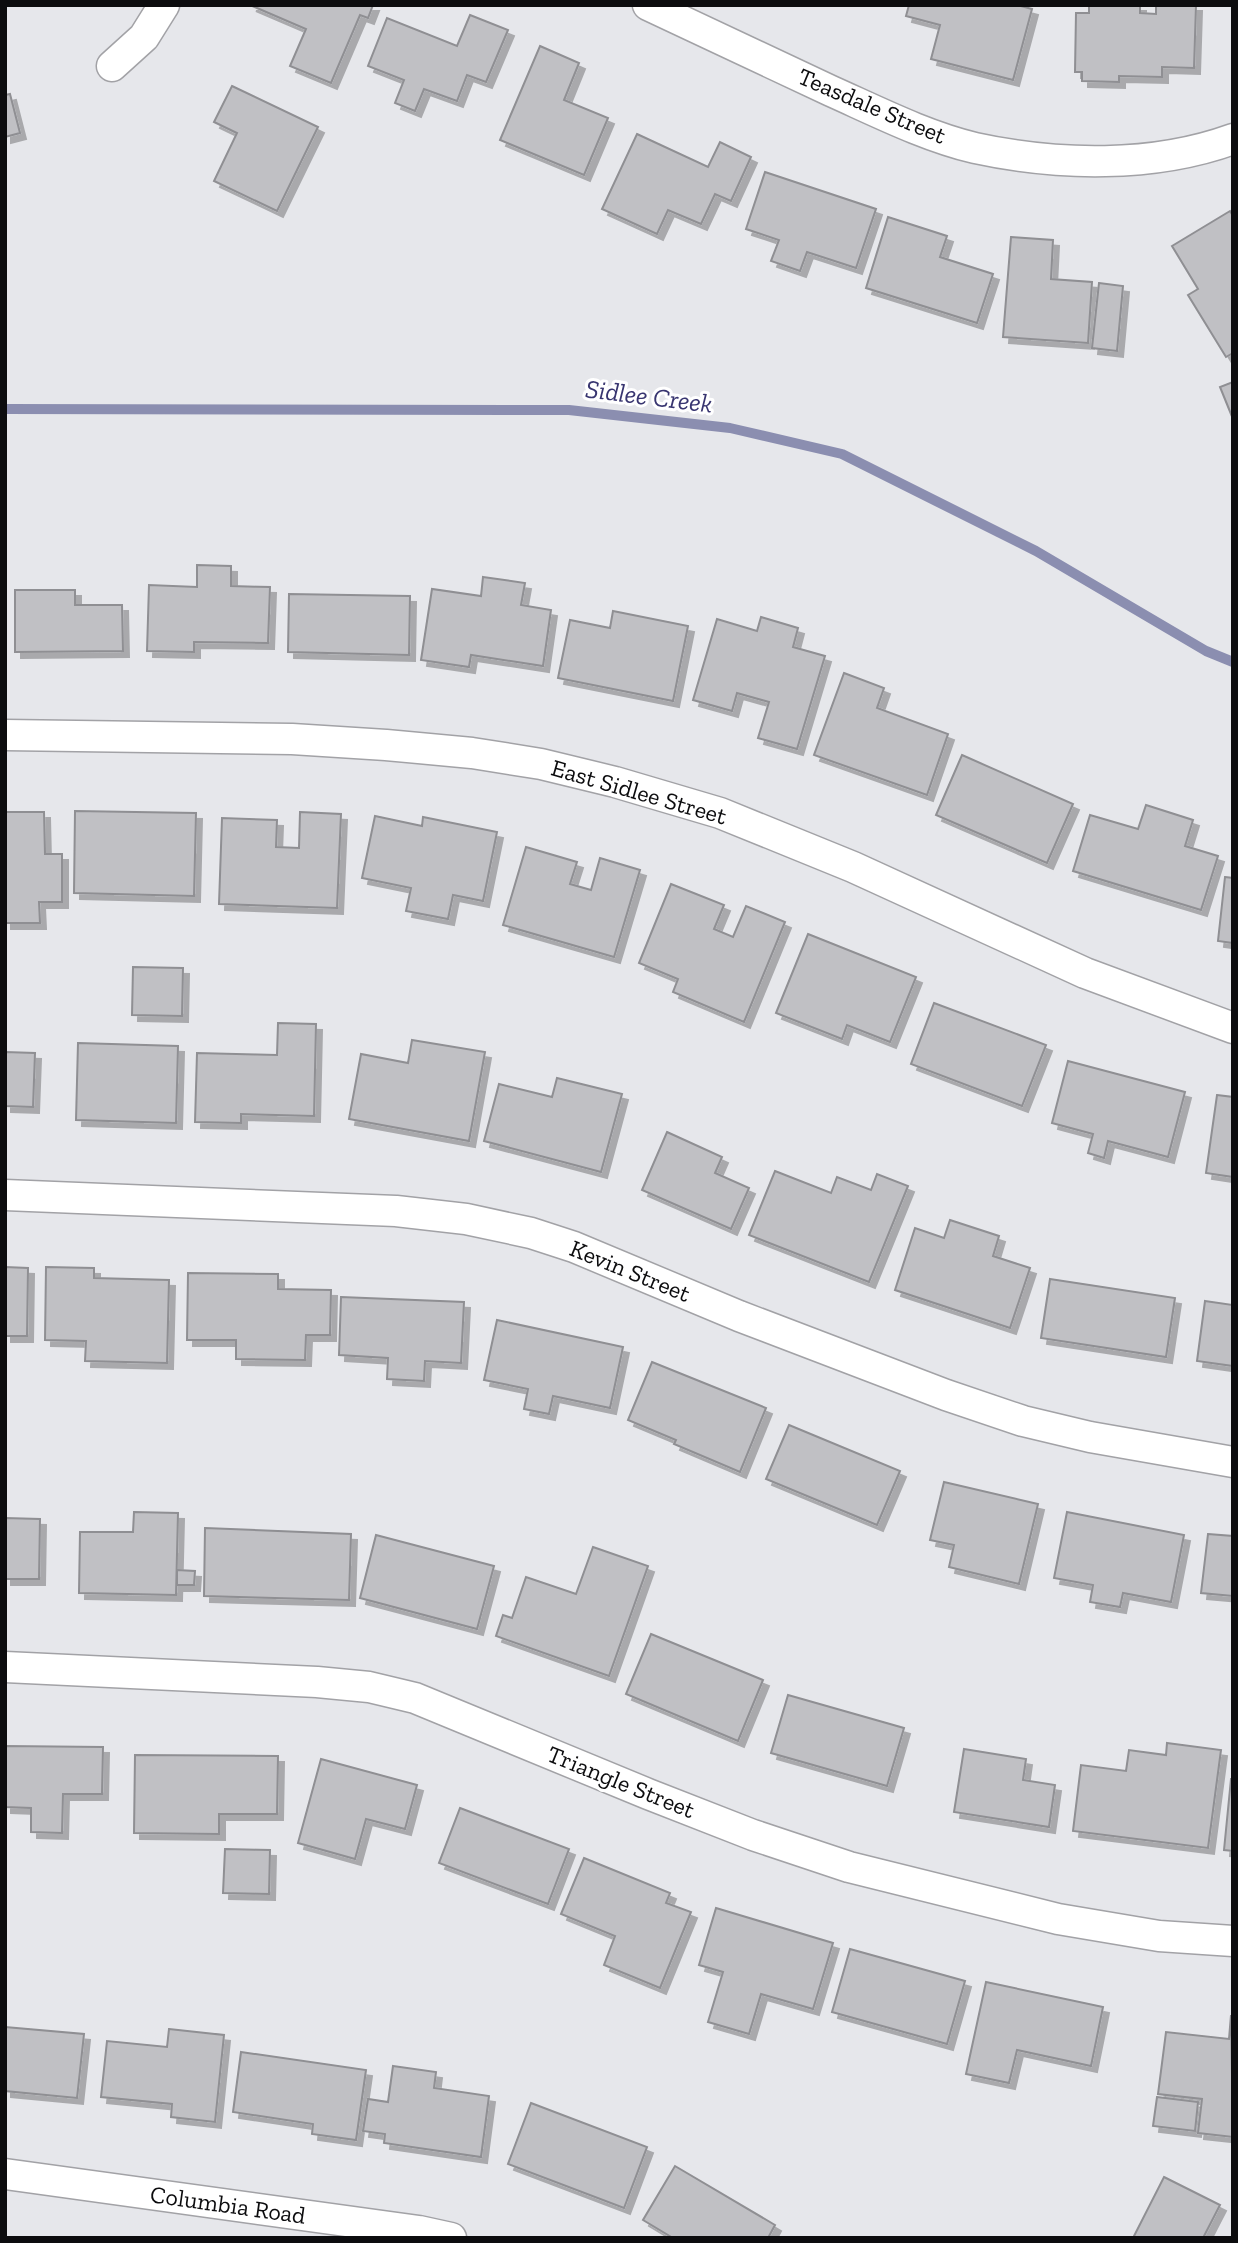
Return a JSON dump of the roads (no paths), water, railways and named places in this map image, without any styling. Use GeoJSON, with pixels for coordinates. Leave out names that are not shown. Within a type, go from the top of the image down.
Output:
{"type":"FeatureCollection","features":[{"type":"Feature","properties":{"kind":"street"},"geometry":{"type":"LineString","coordinates":[[112,66],[144,37],[164,5]]}},
{"type":"Feature","properties":{"kind":"street","name":"Teasdale Street"},"geometry":{"type":"LineString","coordinates":[[648,5],[906,125],[975,148],[1058,160],[1125,162],[1202,150],[1233,139]]}},
{"type":"Feature","properties":{"kind":"street","name":"East Sidlee Street"},"geometry":{"type":"LineString","coordinates":[[5,735],[292,739],[386,744],[541,764],[720,813],[853,867],[1085,973],[1233,1028]]}},
{"type":"Feature","properties":{"kind":"street","name":"Kevin Street"},"geometry":{"type":"LineString","coordinates":[[5,1195],[396,1211],[466,1219],[531,1233],[574,1247],[752,1321],[1023,1421],[1090,1437],[1233,1462]]}},
{"type":"Feature","properties":{"kind":"street","name":"Triangle Street"},"geometry":{"type":"LineString","coordinates":[[5,1668],[369,1686],[415,1698],[753,1835],[849,1867],[1058,1919],[1151,1935],[1233,1941]]}},
{"type":"Feature","properties":{"kind":"street","name":"Columbia Road"},"geometry":{"type":"LineString","coordinates":[[5,2174],[419,2231],[451,2238]]}},
{"type":"Feature","properties":{"kind":"waterway","name":"Sidlee Creek"},"geometry":{"type":"LineString","coordinates":[[5,409],[569,410],[730,428],[842,454],[1036,551],[1206,651],[1233,662]]}}]}
